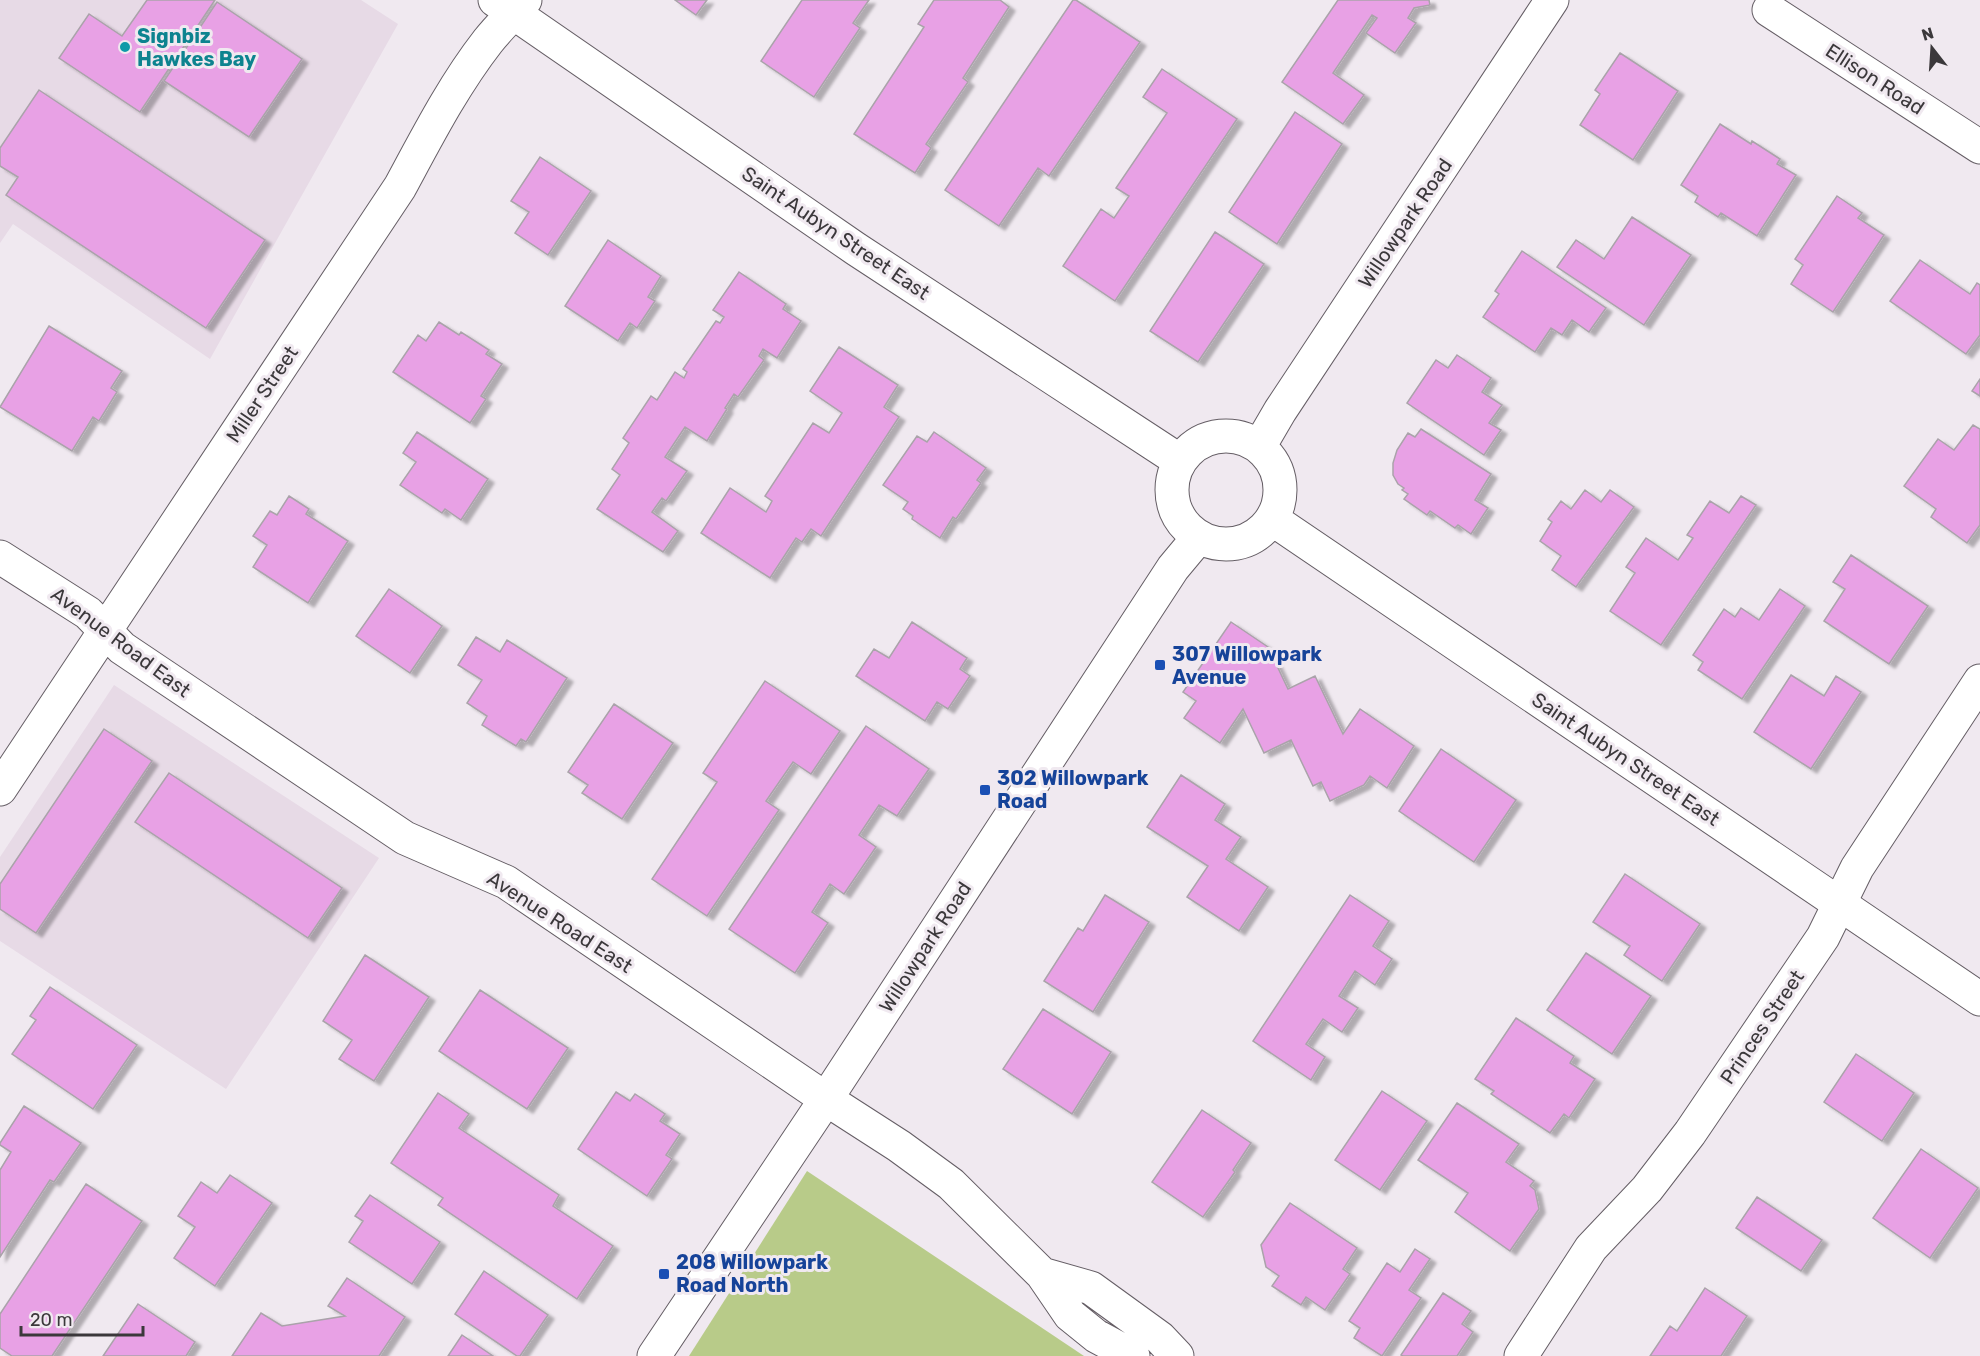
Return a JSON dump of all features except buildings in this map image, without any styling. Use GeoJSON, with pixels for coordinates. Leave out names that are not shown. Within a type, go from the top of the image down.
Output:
{"type":"FeatureCollection","features":[{"type":"Feature","properties":{"kind":"street","name":"Willowpark Road"},"geometry":{"type":"LineString","coordinates":[[1259,447],[1280,411],[1552,0]]}},
{"type":"Feature","properties":{"kind":"street","name":"Saint Aubyn Street East"},"geometry":{"type":"LineString","coordinates":[[511,4],[856,249],[1180,461]]}},
{"type":"Feature","properties":{"kind":"street","name":"Miller Street"},"geometry":{"type":"LineString","coordinates":[[0,789],[400,187],[450,98],[511,4]]}},
{"type":"Feature","properties":{"kind":"street","name":"Ellison Road"},"geometry":{"type":"LineString","coordinates":[[1769,10],[1980,147]]}},
{"type":"Feature","properties":{"kind":"street"},"geometry":{"type":"LineString","coordinates":[[1225,436],[1243,438],[1259,447],[1271,460],[1278,475],[1281,492],[1272,519],[1254,537],[1235,544],[1216,544],[1198,538],[1184,526],[1175,512],[1171,494],[1173,477],[1180,461],[1192,448],[1207,439],[1225,436]]}},
{"type":"Feature","properties":{"kind":"street","name":"Saint Aubyn Street East"},"geometry":{"type":"LineString","coordinates":[[1272,519],[1980,999]]}},
{"type":"Feature","properties":{"kind":"street","name":"Willowpark Road"},"geometry":{"type":"LineString","coordinates":[[654,1356],[826,1099],[1173,568],[1198,538]]}},
{"type":"Feature","properties":{"kind":"street","name":"Avenue Road East"},"geometry":{"type":"LineString","coordinates":[[0,557],[87,613],[122,648],[136,658],[405,838],[506,882],[899,1146],[951,1184],[1042,1274],[1070,1316],[1096,1336],[1133,1356]]}},
{"type":"Feature","properties":{"kind":"street","name":"Princes Street"},"geometry":{"type":"LineString","coordinates":[[1521,1356],[1591,1248],[1647,1189],[1690,1133],[1823,937],[1857,868],[1980,681]]}},
{"type":"Feature","properties":{"kind":"street","name":"Avenue Road East"},"geometry":{"type":"LineString","coordinates":[[1042,1274],[1091,1288],[1161,1338],[1178,1356]]}},
{"type":"Feature","properties":{"kind":"shaded area"},"geometry":{"type":"Polygon","coordinates":[[[0,0],[361,0],[398,24],[210,359],[13,224],[0,243],[0,0]]]}},
{"type":"Feature","properties":{"kind":"shaded area"},"geometry":{"type":"Polygon","coordinates":[[[114,685],[379,858],[226,1089],[0,941],[0,857],[114,685]]]}},
{"type":"Feature","properties":{"kind":"green space"},"geometry":{"type":"Polygon","coordinates":[[[807,1171],[1084,1356],[689,1356],[807,1171]]]}},
{"type":"Feature","properties":{"kind":"place","name":"Signbiz Hawkes Bay"},"geometry":{"type":"Point","coordinates":[125,47]}},
{"type":"Feature","properties":{"kind":"place","name":"307 Willowpark Avenue"},"geometry":{"type":"Point","coordinates":[1160,665]}},
{"type":"Feature","properties":{"kind":"place","name":"302 Willowpark Road"},"geometry":{"type":"Point","coordinates":[985,790]}},
{"type":"Feature","properties":{"kind":"place","name":"208 Willowpark Road North"},"geometry":{"type":"Point","coordinates":[664,1274]}}]}
